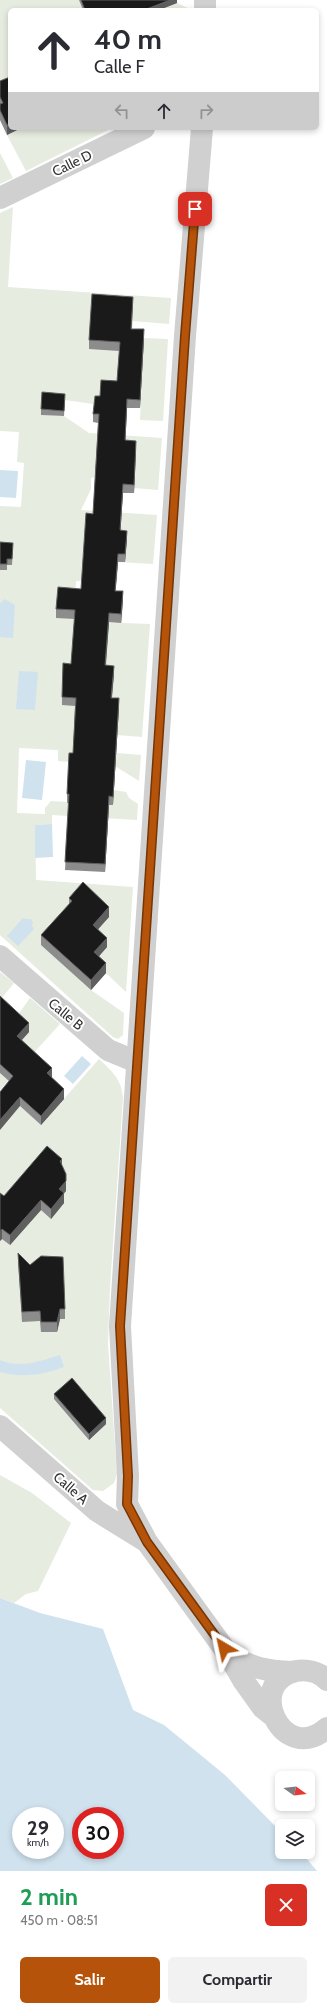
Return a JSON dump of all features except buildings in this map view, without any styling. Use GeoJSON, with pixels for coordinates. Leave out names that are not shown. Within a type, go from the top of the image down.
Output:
{"type":"FeatureCollection","features":[{"type":"Feature","properties":{"kind":"street","name":"Calle D"},"geometry":{"type":"LineString","coordinates":[[0,198],[140,130]]}},
{"type":"Feature","properties":{"kind":"street"},"geometry":{"type":"LineString","coordinates":[[202,130],[185,336],[120,1326],[128,1476],[127,1504],[147,1542],[228,1654],[262,1708],[272,1716],[281,1728],[293,1736],[312,1736],[327,1728]]}},
{"type":"Feature","properties":{"kind":"street","name":"Calle B"},"geometry":{"type":"LineString","coordinates":[[0,956],[108,1050],[137,1062]]}},
{"type":"Feature","properties":{"kind":"street","name":"Calle A"},"geometry":{"type":"LineString","coordinates":[[0,1426],[97,1511],[147,1542]]}},
{"type":"Feature","properties":{"kind":"street"},"geometry":{"type":"LineString","coordinates":[[228,1654],[259,1669],[314,1673]]}},
{"type":"Feature","properties":{"kind":"street"},"geometry":{"type":"LineString","coordinates":[[272,1716],[270,1705],[272,1695],[276,1685],[283,1677],[314,1673]]}},
{"type":"Feature","properties":{"kind":"shaded area"},"geometry":{"type":"Polygon","coordinates":[[[0,0],[112,0],[115,8],[8,8],[8,88],[0,91],[0,0]]]}},
{"type":"Feature","properties":{"kind":"shaded area"},"geometry":{"type":"Polygon","coordinates":[[[177,3],[188,8],[164,8],[177,3]]]}},
{"type":"Feature","properties":{"kind":"shaded area"},"geometry":{"type":"Polygon","coordinates":[[[17,130],[108,130],[26,171],[7,135],[17,130]]]}},
{"type":"Feature","properties":{"kind":"shaded area"},"geometry":{"type":"Polygon","coordinates":[[[0,153],[13,178],[0,184],[0,153]]]}},
{"type":"Feature","properties":{"kind":"shaded area"},"geometry":{"type":"Polygon","coordinates":[[[13,207],[8,287],[171,298],[169,324],[132,321],[89,348],[142,352],[144,338],[168,339],[163,421],[140,420],[142,380],[118,378],[117,390],[100,405],[65,400],[41,415],[64,416],[89,433],[162,438],[158,490],[134,488],[136,449],[95,477],[91,478],[91,489],[81,510],[157,515],[153,564],[118,562],[117,583],[76,581],[75,597],[123,600],[122,623],[150,624],[142,737],[117,735],[116,753],[141,755],[139,781],[115,766],[58,761],[58,750],[19,748],[17,813],[45,814],[45,808],[51,801],[113,805],[114,790],[126,792],[129,798],[138,804],[137,820],[52,815],[52,824],[35,825],[36,880],[133,887],[126,992],[106,973],[91,990],[124,1013],[123,1035],[118,1039],[113,1037],[0,935],[0,506],[21,507],[24,463],[17,462],[19,432],[0,431],[0,213],[13,207]]]}},
{"type":"Feature","properties":{"kind":"shaded area"},"geometry":{"type":"Polygon","coordinates":[[[0,972],[14,983],[0,1000],[0,972]]]}},
{"type":"Feature","properties":{"kind":"shaded area"},"geometry":{"type":"Polygon","coordinates":[[[30,998],[60,1024],[0,1090],[0,1064],[15,1019],[30,998]]]}},
{"type":"Feature","properties":{"kind":"shaded area"},"geometry":{"type":"Polygon","coordinates":[[[99,1059],[116,1076],[121,1086],[123,1098],[110,1287],[108,1344],[117,1474],[114,1483],[103,1491],[93,1490],[0,1408],[0,1117],[6,1093],[41,1125],[99,1059]]]}},
{"type":"Feature","properties":{"kind":"shaded area"},"geometry":{"type":"Polygon","coordinates":[[[0,1475],[32,1493],[71,1523],[38,1591],[26,1594],[14,1603],[0,1598],[0,1475]]]}},
{"type":"Feature","properties":{"kind":"water"},"geometry":{"type":"Polygon","coordinates":[[[0,470],[18,471],[16,498],[0,497],[0,470]]]}},
{"type":"Feature","properties":{"kind":"water"},"geometry":{"type":"Polygon","coordinates":[[[5,599],[15,605],[13,638],[0,637],[0,603],[5,599]]]}},
{"type":"Feature","properties":{"kind":"water"},"geometry":{"type":"Polygon","coordinates":[[[19,671],[38,672],[35,710],[16,709],[19,671]]]}},
{"type":"Feature","properties":{"kind":"water"},"geometry":{"type":"Polygon","coordinates":[[[26,760],[46,762],[42,800],[22,798],[26,760]]]}},
{"type":"Feature","properties":{"kind":"water"},"geometry":{"type":"Polygon","coordinates":[[[52,824],[53,857],[35,858],[35,825],[52,824]]]}},
{"type":"Feature","properties":{"kind":"water"},"geometry":{"type":"Polygon","coordinates":[[[23,918],[31,919],[34,929],[18,946],[7,936],[23,918]]]}},
{"type":"Feature","properties":{"kind":"water"},"geometry":{"type":"Polygon","coordinates":[[[82,1056],[91,1064],[73,1084],[64,1076],[82,1056]]]}},
{"type":"Feature","properties":{"kind":"water"},"geometry":{"type":"Polygon","coordinates":[[[60,1355],[64,1367],[56,1370],[32,1375],[17,1375],[0,1372],[0,1360],[8,1363],[22,1364],[38,1362],[60,1355]]]}},
{"type":"Feature","properties":{"kind":"water"},"geometry":{"type":"Polygon","coordinates":[[[0,1598],[40,1613],[103,1629],[133,1710],[164,1725],[225,1775],[275,1826],[275,1859],[307,1859],[317,1871],[0,1871],[0,1598]]]}},
{"type":"Feature","properties":{"kind":"route"},"geometry":{"type":"LineString","coordinates":[[195,209],[185,336],[120,1326],[128,1476],[127,1504],[147,1542],[224,1648]]}}]}
